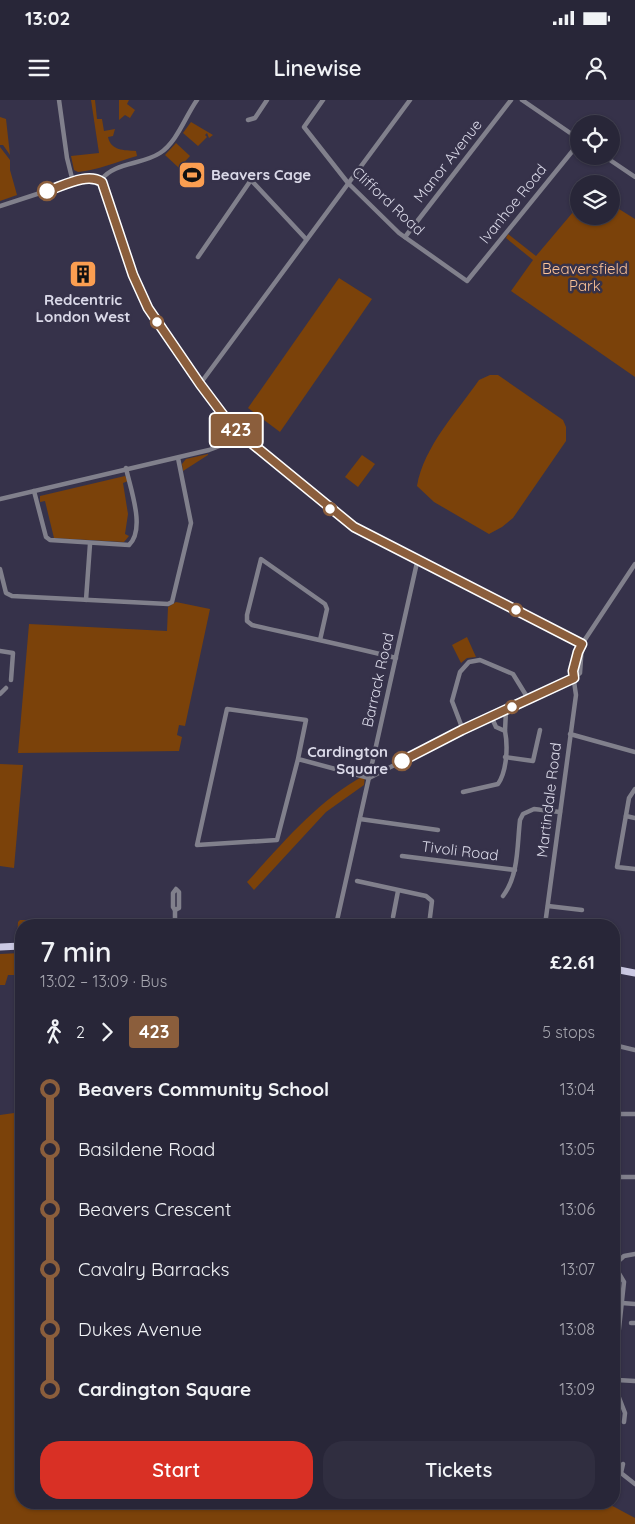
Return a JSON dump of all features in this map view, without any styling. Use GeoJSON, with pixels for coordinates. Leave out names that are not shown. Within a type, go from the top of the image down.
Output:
{"type":"FeatureCollection","features":[{"type":"Feature","properties":{"kind":"main road"},"geometry":{"type":"LineString","coordinates":[[0,947],[15,946]]}},
{"type":"Feature","properties":{"kind":"main road"},"geometry":{"type":"LineString","coordinates":[[620,970],[635,972]]}},
{"type":"Feature","properties":{"kind":"street"},"geometry":{"type":"LineString","coordinates":[[59,100],[67,158],[73,182]]}},
{"type":"Feature","properties":{"kind":"street"},"geometry":{"type":"LineString","coordinates":[[101,180],[111,170],[161,152],[177,134],[197,100]]}},
{"type":"Feature","properties":{"kind":"street"},"geometry":{"type":"LineString","coordinates":[[248,120],[255,118],[267,100]]}},
{"type":"Feature","properties":{"kind":"street","name":"Clifford Road"},"geometry":{"type":"LineString","coordinates":[[324,100],[304,127],[348,182],[405,237],[467,281]]}},
{"type":"Feature","properties":{"kind":"street"},"geometry":{"type":"LineString","coordinates":[[200,384],[410,100]]}},
{"type":"Feature","properties":{"kind":"street","name":"Manor Avenue"},"geometry":{"type":"LineString","coordinates":[[405,237],[511,100]]}},
{"type":"Feature","properties":{"kind":"street"},"geometry":{"type":"LineString","coordinates":[[522,100],[570,133]]}},
{"type":"Feature","properties":{"kind":"street","name":"Ivanhoe Road"},"geometry":{"type":"LineString","coordinates":[[467,281],[570,154]]}},
{"type":"Feature","properties":{"kind":"street"},"geometry":{"type":"LineString","coordinates":[[617,165],[635,177]]}},
{"type":"Feature","properties":{"kind":"street"},"geometry":{"type":"LineString","coordinates":[[0,206],[73,182],[90,178],[101,180],[105,187],[125,253],[144,299],[200,384],[224,416],[244,437],[354,527],[418,558],[582,646]]}},
{"type":"Feature","properties":{"kind":"street"},"geometry":{"type":"LineString","coordinates":[[198,258],[252,180],[306,239]]}},
{"type":"Feature","properties":{"kind":"street"},"geometry":{"type":"LineString","coordinates":[[0,499],[126,468],[178,458],[209,450],[244,437]]}},
{"type":"Feature","properties":{"kind":"street"},"geometry":{"type":"LineString","coordinates":[[0,569],[6,593],[12,596],[168,604],[172,602],[191,523],[178,458]]}},
{"type":"Feature","properties":{"kind":"street"},"geometry":{"type":"LineString","coordinates":[[34,491],[46,537],[50,540],[124,546],[132,542],[137,515],[126,468]]}},
{"type":"Feature","properties":{"kind":"street"},"geometry":{"type":"LineString","coordinates":[[86,600],[90,544]]}},
{"type":"Feature","properties":{"kind":"street"},"geometry":{"type":"LineString","coordinates":[[320,640],[327,609],[325,604],[262,558],[260,559],[247,621],[252,625],[396,658]]}},
{"type":"Feature","properties":{"kind":"street","name":"Barrack Road"},"geometry":{"type":"LineString","coordinates":[[337,919],[418,558]]}},
{"type":"Feature","properties":{"kind":"street","name":"Martindale Road"},"geometry":{"type":"LineString","coordinates":[[546,919],[576,695],[574,678],[580,673],[584,653],[582,646],[635,564]]}},
{"type":"Feature","properties":{"kind":"street"},"geometry":{"type":"LineString","coordinates":[[0,652],[13,653],[11,680]]}},
{"type":"Feature","properties":{"kind":"street"},"geometry":{"type":"LineString","coordinates":[[462,730],[452,701],[460,672],[469,662],[480,660],[513,674],[529,700]]}},
{"type":"Feature","properties":{"kind":"street"},"geometry":{"type":"LineString","coordinates":[[298,759],[369,778],[462,730],[574,678]]}},
{"type":"Feature","properties":{"kind":"street"},"geometry":{"type":"LineString","coordinates":[[0,694],[6,688]]}},
{"type":"Feature","properties":{"kind":"street"},"geometry":{"type":"LineString","coordinates":[[226,709],[306,720],[298,759],[277,840],[197,845],[226,709]]}},
{"type":"Feature","properties":{"kind":"street"},"geometry":{"type":"LineString","coordinates":[[463,792],[498,784],[502,778],[507,741],[505,731],[506,710]]}},
{"type":"Feature","properties":{"kind":"street"},"geometry":{"type":"LineString","coordinates":[[492,716],[496,726],[505,731]]}},
{"type":"Feature","properties":{"kind":"street"},"geometry":{"type":"LineString","coordinates":[[505,757],[533,761],[540,730]]}},
{"type":"Feature","properties":{"kind":"street"},"geometry":{"type":"LineString","coordinates":[[570,734],[635,752]]}},
{"type":"Feature","properties":{"kind":"street"},"geometry":{"type":"LineString","coordinates":[[635,789],[629,798],[617,867],[635,869]]}},
{"type":"Feature","properties":{"kind":"street","name":"Tivoli Road"},"geometry":{"type":"LineString","coordinates":[[503,896],[510,887],[520,820],[523,814],[534,809],[560,812]]}},
{"type":"Feature","properties":{"kind":"street"},"geometry":{"type":"LineString","coordinates":[[626,816],[635,818]]}},
{"type":"Feature","properties":{"kind":"street"},"geometry":{"type":"LineString","coordinates":[[360,819],[438,830]]}},
{"type":"Feature","properties":{"kind":"street","name":"Tivoli Road"},"geometry":{"type":"LineString","coordinates":[[402,856],[514,870]]}},
{"type":"Feature","properties":{"kind":"street"},"geometry":{"type":"LineString","coordinates":[[357,881],[426,896],[432,901],[430,919]]}},
{"type":"Feature","properties":{"kind":"street"},"geometry":{"type":"LineString","coordinates":[[393,917],[398,891]]}},
{"type":"Feature","properties":{"kind":"street"},"geometry":{"type":"LineString","coordinates":[[548,906],[582,910]]}},
{"type":"Feature","properties":{"kind":"street"},"geometry":{"type":"LineString","coordinates":[[175,910],[175,919]]}},
{"type":"Feature","properties":{"kind":"street"},"geometry":{"type":"LineString","coordinates":[[620,1046],[635,1050]]}},
{"type":"Feature","properties":{"kind":"street"},"geometry":{"type":"LineString","coordinates":[[620,1114],[635,1114]]}},
{"type":"Feature","properties":{"kind":"street"},"geometry":{"type":"LineString","coordinates":[[620,1177],[635,1178]]}},
{"type":"Feature","properties":{"kind":"street"},"geometry":{"type":"LineString","coordinates":[[620,1260],[624,1256],[635,1254]]}},
{"type":"Feature","properties":{"kind":"street"},"geometry":{"type":"LineString","coordinates":[[620,1275],[624,1282],[620,1321]]}},
{"type":"Feature","properties":{"kind":"street"},"geometry":{"type":"LineString","coordinates":[[622,1303],[635,1304]]}},
{"type":"Feature","properties":{"kind":"street"},"geometry":{"type":"LineString","coordinates":[[620,1380],[635,1381]]}},
{"type":"Feature","properties":{"kind":"street"},"geometry":{"type":"LineString","coordinates":[[620,1400],[625,1413],[624,1422]]}},
{"type":"Feature","properties":{"kind":"street"},"geometry":{"type":"LineString","coordinates":[[623,1464],[622,1473],[635,1484]]}},
{"type":"Feature","properties":{"kind":"green space"},"geometry":{"type":"Polygon","coordinates":[[[91,100],[95,100],[97,119],[102,119],[104,131],[115,129],[113,136],[108,137],[112,145],[119,149],[136,151],[137,156],[100,168],[78,172],[74,170],[71,156],[99,153],[91,100]]]}},
{"type":"Feature","properties":{"kind":"green space"},"geometry":{"type":"Polygon","coordinates":[[[119,100],[129,100],[127,104],[135,110],[130,118],[125,115],[119,120],[119,100]]]}},
{"type":"Feature","properties":{"kind":"green space"},"geometry":{"type":"Polygon","coordinates":[[[0,117],[6,119],[10,155],[3,145],[0,145],[0,117]]]}},
{"type":"Feature","properties":{"kind":"green space"},"geometry":{"type":"Polygon","coordinates":[[[191,122],[213,135],[209,138],[207,133],[205,135],[207,137],[198,146],[183,133],[191,122]]]}},
{"type":"Feature","properties":{"kind":"green space"},"geometry":{"type":"Polygon","coordinates":[[[176,143],[190,156],[179,168],[165,155],[176,143]]]}},
{"type":"Feature","properties":{"kind":"green space"},"geometry":{"type":"Polygon","coordinates":[[[0,147],[10,160],[10,170],[17,195],[0,201],[0,147]]]}},
{"type":"Feature","properties":{"kind":"green space","name":"Beavers Cage"},"geometry":{"type":"Polygon","coordinates":[[[187,163],[204,178],[196,186],[180,172],[187,163]]]}},
{"type":"Feature","properties":{"kind":"green space","name":"Beaversfield Park"},"geometry":{"type":"Polygon","coordinates":[[[620,210],[635,219],[635,377],[511,291],[533,260],[506,238],[508,234],[536,256],[570,216],[570,225],[620,225],[620,210]]]}},
{"type":"Feature","properties":{"kind":"green space"},"geometry":{"type":"Polygon","coordinates":[[[339,278],[372,299],[280,432],[248,408],[339,278]]]}},
{"type":"Feature","properties":{"kind":"green space"},"geometry":{"type":"Polygon","coordinates":[[[490,375],[498,375],[563,420],[566,427],[566,441],[513,518],[489,534],[434,502],[417,486],[427,457],[442,430],[479,380],[490,375]]]}},
{"type":"Feature","properties":{"kind":"green space"},"geometry":{"type":"Polygon","coordinates":[[[208,454],[183,471],[182,464],[186,459],[208,454]]]}},
{"type":"Feature","properties":{"kind":"green space"},"geometry":{"type":"Polygon","coordinates":[[[362,455],[375,464],[358,487],[345,477],[362,455]]]}},
{"type":"Feature","properties":{"kind":"green space"},"geometry":{"type":"Polygon","coordinates":[[[125,476],[128,481],[123,483],[128,514],[125,534],[129,536],[124,542],[54,538],[45,501],[40,502],[40,496],[125,476]]]}},
{"type":"Feature","properties":{"kind":"green space"},"geometry":{"type":"Polygon","coordinates":[[[176,602],[210,609],[185,726],[179,725],[177,735],[182,737],[179,751],[18,753],[29,624],[167,631],[168,607],[176,602]]]}},
{"type":"Feature","properties":{"kind":"green space"},"geometry":{"type":"Polygon","coordinates":[[[467,637],[476,657],[467,658],[461,663],[452,645],[467,637]]]}},
{"type":"Feature","properties":{"kind":"green space"},"geometry":{"type":"Polygon","coordinates":[[[0,764],[23,765],[14,868],[0,866],[0,764]]]}},
{"type":"Feature","properties":{"kind":"green space"},"geometry":{"type":"Polygon","coordinates":[[[365,775],[364,785],[326,812],[254,890],[247,882],[288,837],[332,797],[365,775]]]}},
{"type":"Feature","properties":{"kind":"green space"},"geometry":{"type":"Polygon","coordinates":[[[15,953],[15,975],[8,975],[5,985],[0,985],[0,954],[15,953]]]}},
{"type":"Feature","properties":{"kind":"green space"},"geometry":{"type":"Polygon","coordinates":[[[15,1113],[15,1509],[618,1509],[635,1518],[635,1524],[0,1524],[0,1115],[15,1113]]]}},
{"type":"Feature","properties":{"kind":"bus line","name":"423"},"geometry":{"type":"LineString","coordinates":[[47,191],[86,178],[93,178],[102,182],[107,192],[133,275],[153,317],[231,425],[277,466],[354,527],[418,558],[582,644],[573,671],[574,678],[462,730],[402,761]]}},
{"type":"Feature","properties":{"kind":"place","name":"Beavers Cage"},"geometry":{"type":"Point","coordinates":[192,175]}},
{"type":"Feature","properties":{"kind":"place","name":"Redcentric London West"},"geometry":{"type":"Point","coordinates":[83,274]}},
{"type":"Feature","properties":{"kind":"place","name":"Cardington Square"},"geometry":{"type":"Point","coordinates":[402,761]}}]}
